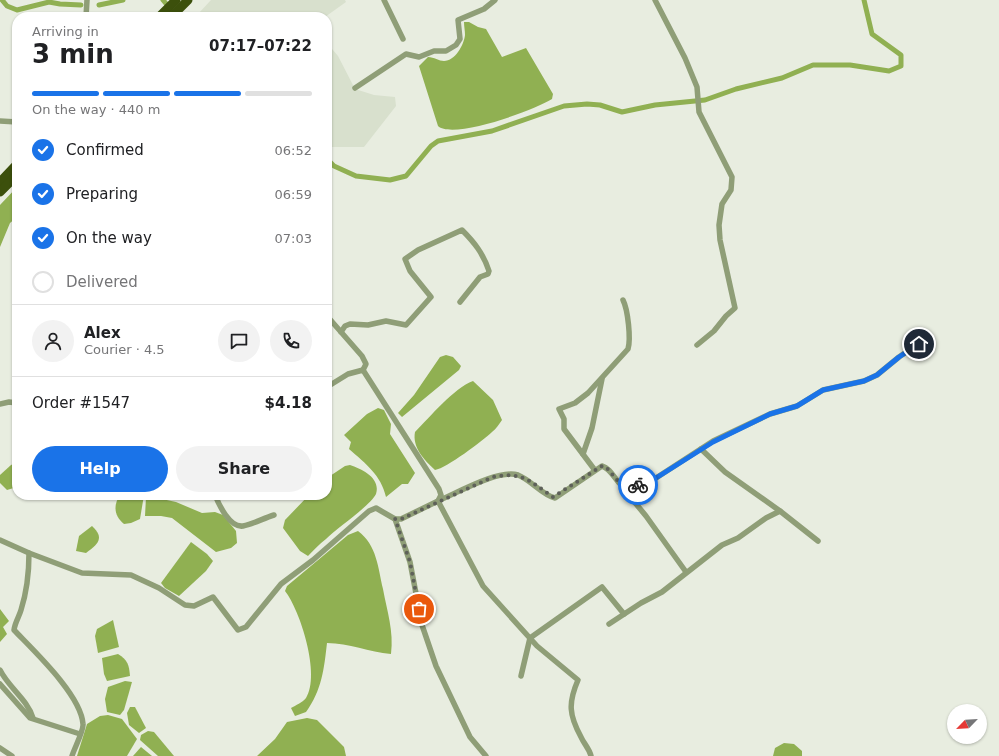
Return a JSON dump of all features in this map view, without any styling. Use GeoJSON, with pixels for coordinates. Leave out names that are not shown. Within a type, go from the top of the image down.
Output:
{"type":"FeatureCollection","features":[{"type":"Feature","properties":{"kind":"highway"},"geometry":{"type":"LineString","coordinates":[[169,12],[180,2]]}},
{"type":"Feature","properties":{"kind":"highway"},"geometry":{"type":"LineString","coordinates":[[0,182],[12,169]]}},
{"type":"Feature","properties":{"kind":"highway"},"geometry":{"type":"LineString","coordinates":[[0,192],[12,180]]}},
{"type":"Feature","properties":{"kind":"street"},"geometry":{"type":"LineString","coordinates":[[86,12],[87,0]]}},
{"type":"Feature","properties":{"kind":"street"},"geometry":{"type":"LineString","coordinates":[[384,0],[403,39]]}},
{"type":"Feature","properties":{"kind":"street"},"geometry":{"type":"LineString","coordinates":[[355,88],[406,54],[420,57],[434,51],[446,51],[456,45],[460,39],[458,20],[484,9],[495,0]]}},
{"type":"Feature","properties":{"kind":"street"},"geometry":{"type":"LineString","coordinates":[[655,0],[686,58],[697,87],[699,112],[732,177],[731,190],[722,204],[719,225],[720,240],[735,308],[726,316],[714,331],[697,345]]}},
{"type":"Feature","properties":{"kind":"street"},"geometry":{"type":"LineString","coordinates":[[0,121],[12,122]]}},
{"type":"Feature","properties":{"kind":"street"},"geometry":{"type":"LineString","coordinates":[[341,332],[345,326],[350,324],[368,325],[386,321],[406,325],[431,297],[410,270],[405,259],[418,250],[462,230],[469,234],[480,251],[489,270],[488,274],[480,277],[460,302]]}},
{"type":"Feature","properties":{"kind":"street"},"geometry":{"type":"LineString","coordinates":[[594,470],[564,429],[564,419],[559,409],[575,403],[588,394],[628,349],[630,342],[627,308],[623,300]]}},
{"type":"Feature","properties":{"kind":"street"},"geometry":{"type":"LineString","coordinates":[[332,322],[362,356],[366,364],[363,370],[348,374],[332,384]]}},
{"type":"Feature","properties":{"kind":"street"},"geometry":{"type":"LineString","coordinates":[[0,540],[29,553],[82,573],[131,575],[159,588],[186,605],[194,606],[213,597],[238,630],[246,627],[281,584],[313,560],[369,511],[376,508],[395,519],[401,519],[493,477],[511,474],[531,482],[555,498],[594,470],[604,466],[621,485],[627,489],[656,478],[701,449],[770,414],[797,406],[823,390],[864,381],[877,375],[899,357],[919,344]]}},
{"type":"Feature","properties":{"kind":"street"},"geometry":{"type":"LineString","coordinates":[[363,370],[439,489],[442,495],[438,501]]}},
{"type":"Feature","properties":{"kind":"street"},"geometry":{"type":"LineString","coordinates":[[583,454],[592,428],[602,378]]}},
{"type":"Feature","properties":{"kind":"street"},"geometry":{"type":"LineString","coordinates":[[0,404],[12,402]]}},
{"type":"Feature","properties":{"kind":"street"},"geometry":{"type":"LineString","coordinates":[[701,449],[725,472],[780,511],[818,541]]}},
{"type":"Feature","properties":{"kind":"street"},"geometry":{"type":"LineString","coordinates":[[630,488],[632,499],[686,572]]}},
{"type":"Feature","properties":{"kind":"street"},"geometry":{"type":"LineString","coordinates":[[217,500],[221,509],[235,524],[242,526],[274,515]]}},
{"type":"Feature","properties":{"kind":"street"},"geometry":{"type":"LineString","coordinates":[[438,501],[483,586],[554,662],[578,680],[571,697],[572,716],[581,738],[589,749],[591,756]]}},
{"type":"Feature","properties":{"kind":"street"},"geometry":{"type":"LineString","coordinates":[[609,624],[662,592],[722,545],[738,538],[761,521],[780,511]]}},
{"type":"Feature","properties":{"kind":"street"},"geometry":{"type":"LineString","coordinates":[[395,519],[410,562],[422,625],[436,666],[470,737],[486,756]]}},
{"type":"Feature","properties":{"kind":"street"},"geometry":{"type":"LineString","coordinates":[[29,553],[29,574],[21,611],[15,622],[14,630],[61,681],[78,709],[83,725],[72,756]]}},
{"type":"Feature","properties":{"kind":"street"},"geometry":{"type":"LineString","coordinates":[[521,676],[530,638],[602,587],[624,614]]}},
{"type":"Feature","properties":{"kind":"street"},"geometry":{"type":"LineString","coordinates":[[0,670],[4,678],[24,701],[33,718]]}},
{"type":"Feature","properties":{"kind":"street"},"geometry":{"type":"LineString","coordinates":[[0,684],[30,718],[80,734]]}},
{"type":"Feature","properties":{"kind":"street"},"geometry":{"type":"LineString","coordinates":[[0,748],[12,756]]}},
{"type":"Feature","properties":{"kind":"shaded area"},"geometry":{"type":"Polygon","coordinates":[[[211,0],[345,0],[346,2],[332,12],[200,12],[211,0]]]}},
{"type":"Feature","properties":{"kind":"shaded area"},"geometry":{"type":"Polygon","coordinates":[[[464,22],[469,22],[486,29],[502,57],[526,48],[553,94],[552,99],[529,110],[476,127],[447,129],[438,126],[419,66],[428,57],[444,61],[452,58],[461,48],[464,39],[464,22]]]}},
{"type":"Feature","properties":{"kind":"shaded area"},"geometry":{"type":"Polygon","coordinates":[[[332,49],[338,56],[355,89],[374,95],[395,97],[396,106],[364,147],[332,147],[332,49]]]}},
{"type":"Feature","properties":{"kind":"shaded area"},"geometry":{"type":"Polygon","coordinates":[[[12,192],[12,221],[0,247],[0,205],[12,192]]]}},
{"type":"Feature","properties":{"kind":"shaded area"},"geometry":{"type":"Polygon","coordinates":[[[446,355],[453,357],[461,366],[459,370],[402,417],[398,413],[414,395],[440,357],[446,355]]]}},
{"type":"Feature","properties":{"kind":"shaded area"},"geometry":{"type":"Polygon","coordinates":[[[473,381],[493,400],[502,420],[493,431],[473,447],[448,464],[435,470],[423,458],[417,448],[415,443],[415,432],[450,396],[473,381]]]}},
{"type":"Feature","properties":{"kind":"shaded area"},"geometry":{"type":"Polygon","coordinates":[[[378,408],[384,410],[391,424],[390,434],[415,473],[408,484],[402,484],[386,497],[384,489],[377,476],[349,449],[351,442],[344,435],[367,414],[378,408]]]}},
{"type":"Feature","properties":{"kind":"shaded area"},"geometry":{"type":"Polygon","coordinates":[[[11,465],[12,488],[7,490],[0,483],[0,475],[11,465]]]}},
{"type":"Feature","properties":{"kind":"shaded area"},"geometry":{"type":"Polygon","coordinates":[[[350,465],[369,475],[376,483],[376,494],[368,504],[321,543],[308,556],[300,551],[283,528],[285,520],[304,500],[332,500],[332,475],[345,466],[350,465]]]}},
{"type":"Feature","properties":{"kind":"shaded area"},"geometry":{"type":"Polygon","coordinates":[[[118,500],[143,500],[140,519],[124,524],[116,514],[118,500]]]}},
{"type":"Feature","properties":{"kind":"shaded area"},"geometry":{"type":"Polygon","coordinates":[[[146,500],[167,500],[176,502],[202,513],[215,512],[223,515],[236,531],[237,543],[231,548],[216,552],[172,518],[145,516],[146,500]]]}},
{"type":"Feature","properties":{"kind":"shaded area"},"geometry":{"type":"Polygon","coordinates":[[[92,526],[96,530],[99,537],[97,544],[86,553],[76,551],[79,536],[92,526]]]}},
{"type":"Feature","properties":{"kind":"shaded area"},"geometry":{"type":"Polygon","coordinates":[[[358,531],[369,543],[376,557],[391,629],[391,654],[343,644],[327,643],[323,670],[316,696],[306,712],[295,716],[291,708],[301,703],[306,698],[310,688],[310,659],[307,643],[297,612],[285,591],[287,586],[348,535],[358,531]]]}},
{"type":"Feature","properties":{"kind":"shaded area"},"geometry":{"type":"Polygon","coordinates":[[[191,542],[207,554],[213,561],[206,571],[179,596],[165,588],[161,583],[191,542]]]}},
{"type":"Feature","properties":{"kind":"shaded area"},"geometry":{"type":"Polygon","coordinates":[[[0,609],[9,621],[3,627],[7,634],[0,642],[0,609]]]}},
{"type":"Feature","properties":{"kind":"shaded area"},"geometry":{"type":"Polygon","coordinates":[[[113,620],[119,647],[98,653],[95,636],[97,629],[113,620]]]}},
{"type":"Feature","properties":{"kind":"shaded area"},"geometry":{"type":"Polygon","coordinates":[[[118,654],[124,658],[127,663],[130,676],[107,681],[104,674],[102,658],[118,654]]]}},
{"type":"Feature","properties":{"kind":"shaded area"},"geometry":{"type":"Polygon","coordinates":[[[125,681],[132,682],[124,710],[120,715],[107,712],[105,699],[108,687],[125,681]]]}},
{"type":"Feature","properties":{"kind":"shaded area"},"geometry":{"type":"Polygon","coordinates":[[[130,707],[135,707],[146,728],[139,733],[129,725],[127,713],[130,707]]]}},
{"type":"Feature","properties":{"kind":"shaded area"},"geometry":{"type":"Polygon","coordinates":[[[108,715],[122,719],[137,739],[127,756],[77,756],[87,724],[100,716],[108,715]]]}},
{"type":"Feature","properties":{"kind":"shaded area"},"geometry":{"type":"Polygon","coordinates":[[[307,718],[317,720],[344,747],[346,756],[257,756],[275,739],[287,722],[307,718]]]}},
{"type":"Feature","properties":{"kind":"shaded area"},"geometry":{"type":"Polygon","coordinates":[[[148,731],[154,732],[174,756],[158,756],[140,740],[141,735],[148,731]]]}},
{"type":"Feature","properties":{"kind":"shaded area"},"geometry":{"type":"Polygon","coordinates":[[[784,743],[794,744],[802,751],[802,756],[773,756],[775,748],[784,743]]]}},
{"type":"Feature","properties":{"kind":"shaded area"},"geometry":{"type":"Polygon","coordinates":[[[141,747],[152,756],[133,756],[141,747]]]}},
{"type":"Feature","properties":{"kind":"waterway"},"geometry":{"type":"LineString","coordinates":[[2,0],[7,6],[17,10],[49,2],[81,5]]}},
{"type":"Feature","properties":{"kind":"waterway"},"geometry":{"type":"LineString","coordinates":[[99,5],[123,0]]}},
{"type":"Feature","properties":{"kind":"waterway"},"geometry":{"type":"LineString","coordinates":[[163,0],[173,12]]}},
{"type":"Feature","properties":{"kind":"waterway"},"geometry":{"type":"LineString","coordinates":[[332,164],[356,176],[390,180],[406,176],[431,146],[438,141],[492,131],[564,106],[587,104],[600,105],[622,112],[655,105],[705,100],[736,89],[782,78],[813,65],[850,65],[889,71],[901,66],[901,55],[872,34],[864,0]]}},
{"type":"Feature","properties":{"kind":"way so far"},"geometry":{"type":"LineString","coordinates":[[419,609],[410,562],[395,519],[401,519],[493,477],[511,474],[517,475],[531,482],[555,498],[602,466],[606,467],[624,488],[627,489],[638,485]]}},
{"type":"Feature","properties":{"kind":"route"},"geometry":{"type":"LineString","coordinates":[[638,485],[656,478],[713,442],[770,414],[797,406],[823,390],[864,381],[877,375],[899,357],[919,344]]}}]}
